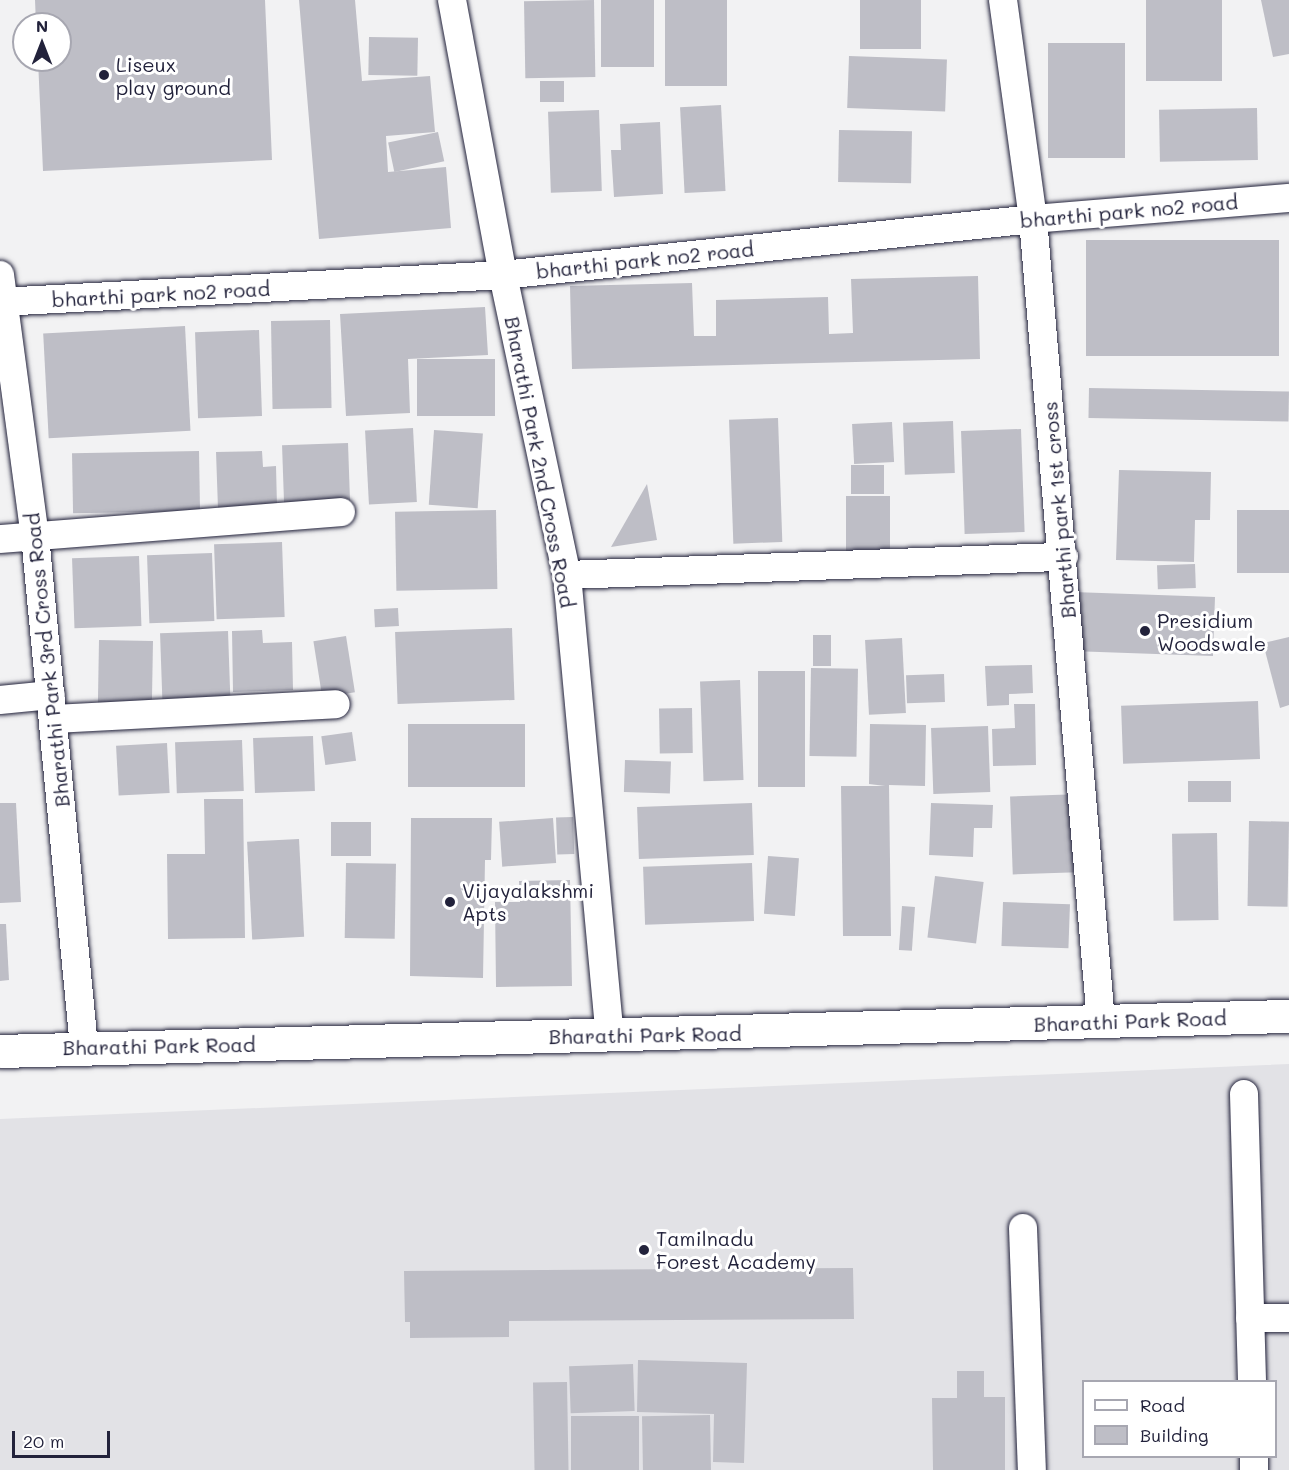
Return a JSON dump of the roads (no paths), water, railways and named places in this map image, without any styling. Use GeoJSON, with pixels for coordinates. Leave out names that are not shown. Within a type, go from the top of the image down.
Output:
{"type":"FeatureCollection","features":[{"type":"Feature","properties":{"kind":"main road","name":"Bharathi Park Road"},"geometry":{"type":"LineString","coordinates":[[0,1051],[1289,1016]]}},
{"type":"Feature","properties":{"kind":"street","name":"Bharathi Park 2nd Cross Road"},"geometry":{"type":"LineString","coordinates":[[452,0],[502,275],[567,575],[610,1036]]}},
{"type":"Feature","properties":{"kind":"street","name":"Bharthi park 1st cross"},"geometry":{"type":"LineString","coordinates":[[1003,0],[1033,219],[1064,557],[1101,1022]]}},
{"type":"Feature","properties":{"kind":"street","name":"bharthi park no2 road"},"geometry":{"type":"LineString","coordinates":[[1,293],[502,275],[1033,219],[1289,198]]}},
{"type":"Feature","properties":{"kind":"street","name":"Bharathi Park 3rd Cross Road"},"geometry":{"type":"LineString","coordinates":[[1,293],[35,536],[84,1047]]}},
{"type":"Feature","properties":{"kind":"street"},"geometry":{"type":"LineString","coordinates":[[0,539],[341,512]]}},
{"type":"Feature","properties":{"kind":"street"},"geometry":{"type":"LineString","coordinates":[[567,575],[1064,557]]}},
{"type":"Feature","properties":{"kind":"street"},"geometry":{"type":"LineString","coordinates":[[0,700],[52,707],[336,704]]}},
{"type":"Feature","properties":{"kind":"street"},"geometry":{"type":"LineString","coordinates":[[1244,1094],[1252,1380]]}},
{"type":"Feature","properties":{"kind":"street"},"geometry":{"type":"LineString","coordinates":[[1023,1228],[1032,1470]]}},
{"type":"Feature","properties":{"kind":"street"},"geometry":{"type":"LineString","coordinates":[[1250,1318],[1289,1318]]}},
{"type":"Feature","properties":{"kind":"place","name":"Liseux play ground"},"geometry":{"type":"Point","coordinates":[104,75]}},
{"type":"Feature","properties":{"kind":"place","name":"Presidium Woodswale"},"geometry":{"type":"Point","coordinates":[1145,631]}},
{"type":"Feature","properties":{"kind":"place","name":"Vijayalakshmi Apts"},"geometry":{"type":"Point","coordinates":[450,902]}},
{"type":"Feature","properties":{"kind":"place","name":"Tamilnadu Forest Academy"},"geometry":{"type":"Point","coordinates":[644,1250]}}]}
